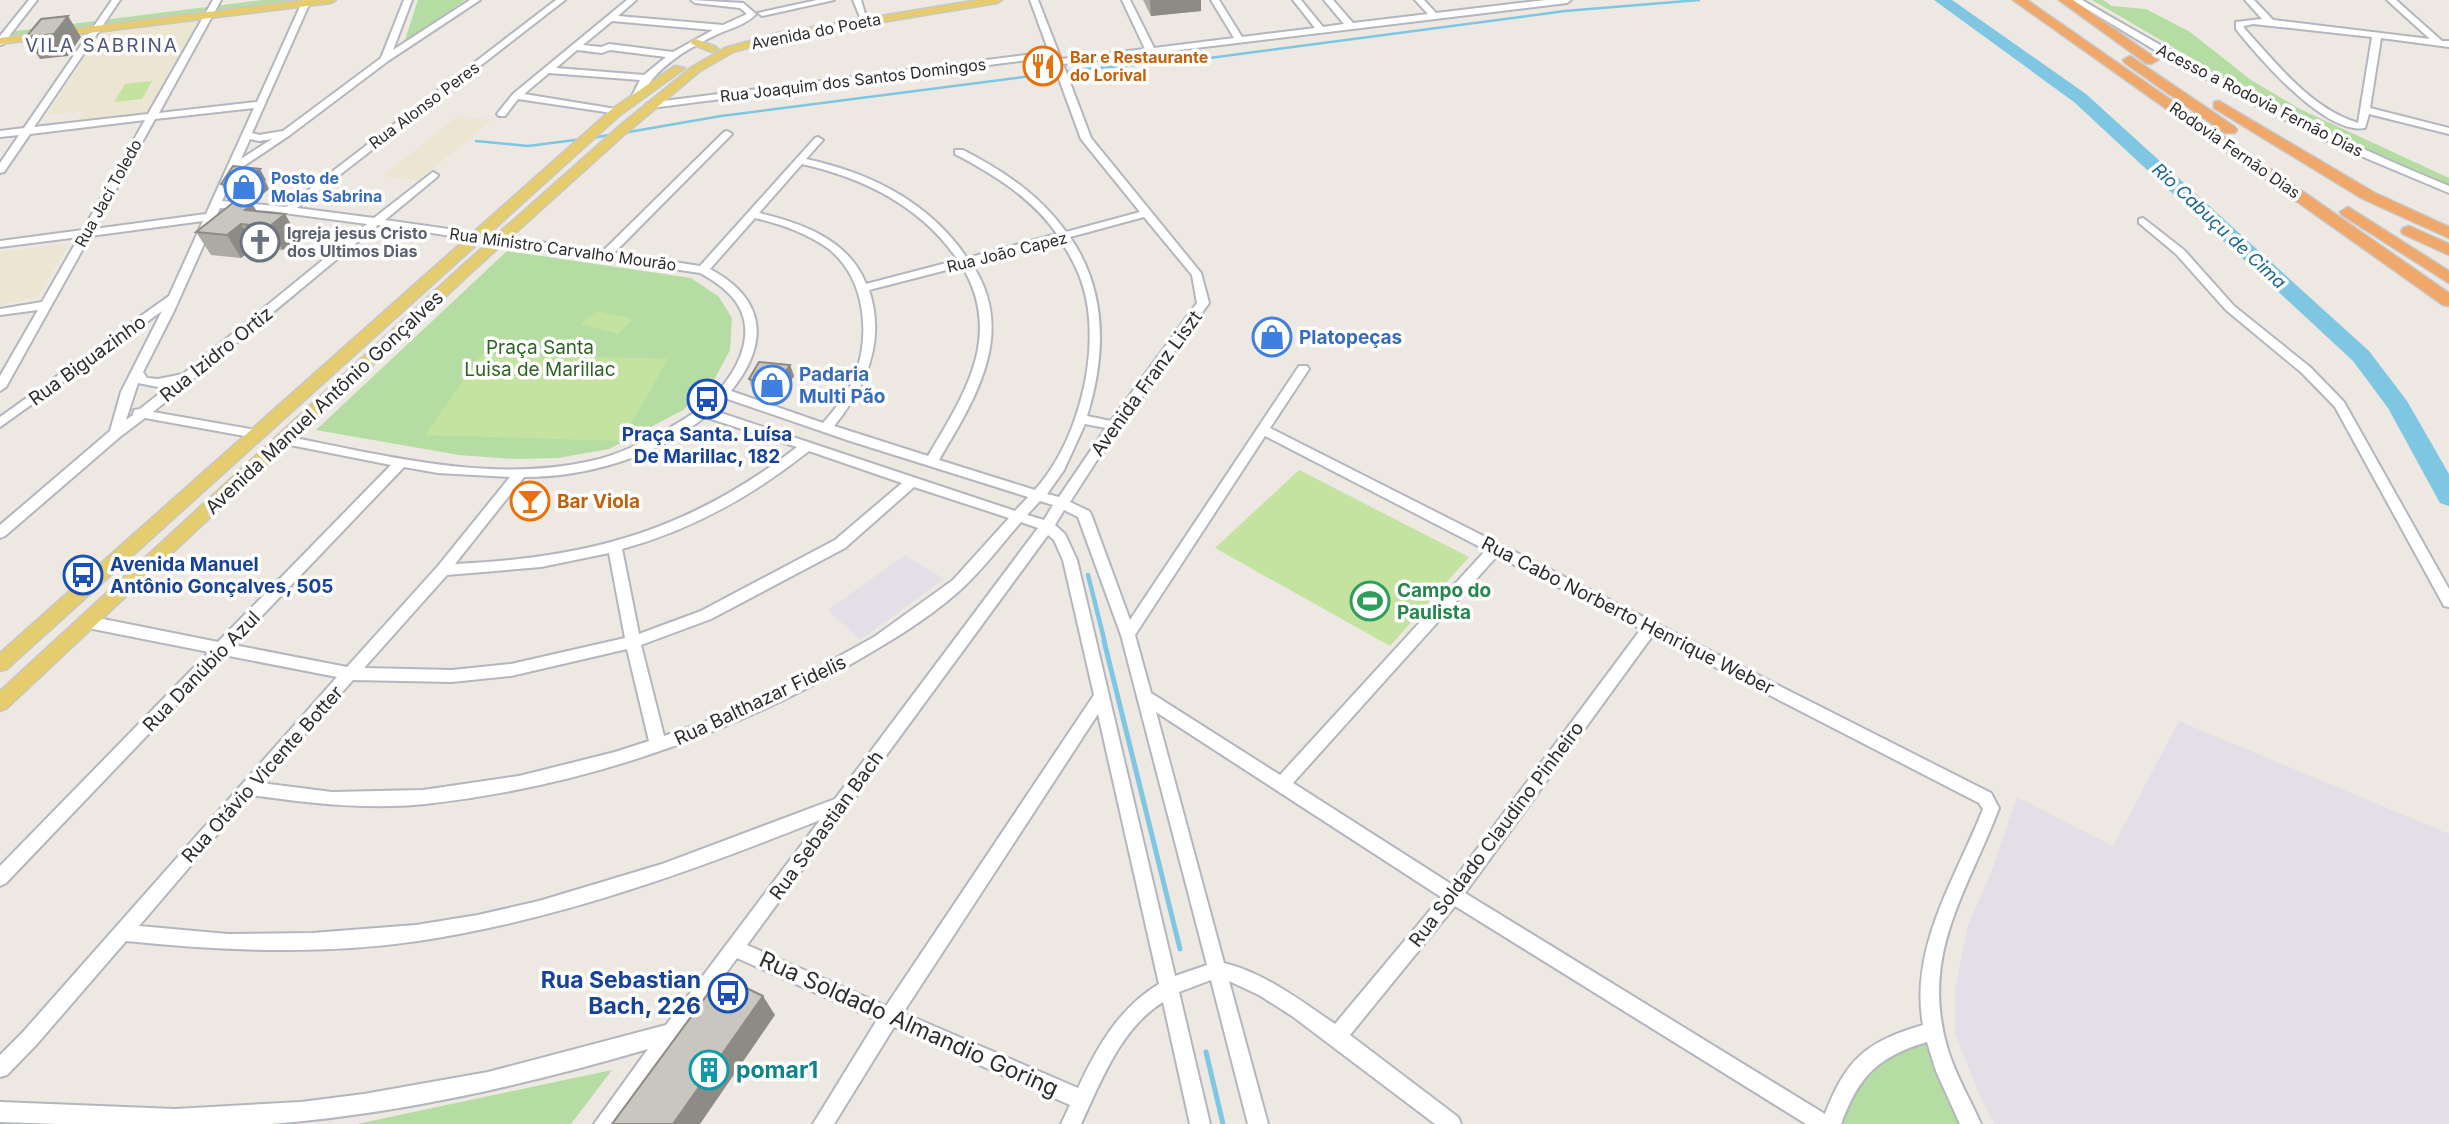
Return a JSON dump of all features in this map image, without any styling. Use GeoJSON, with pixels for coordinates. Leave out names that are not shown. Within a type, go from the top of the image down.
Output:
{"type":"FeatureCollection","features":[{"type":"Feature","properties":{"kind":"highway"},"geometry":{"type":"LineString","coordinates":[[2065,0],[2254,127],[2369,196],[2449,233]]}},
{"type":"Feature","properties":{"kind":"highway","name":"Rodovia Fernão Dias"},"geometry":{"type":"LineString","coordinates":[[2020,1],[2449,301]]}},
{"type":"Feature","properties":{"kind":"highway","name":"Rodovia Fernão Dias"},"geometry":{"type":"LineString","coordinates":[[2044,1],[2325,197],[2449,278]]}},
{"type":"Feature","properties":{"kind":"highway"},"geometry":{"type":"LineString","coordinates":[[2254,127],[2264,141],[2332,189],[2449,250]]}},
{"type":"Feature","properties":{"kind":"highway"},"geometry":{"type":"LineString","coordinates":[[2269,175],[2449,318]]}},
{"type":"Feature","properties":{"kind":"main road"},"geometry":{"type":"LineString","coordinates":[[6,29],[244,0]]}},
{"type":"Feature","properties":{"kind":"main road"},"geometry":{"type":"LineString","coordinates":[[0,41],[331,0]]}},
{"type":"Feature","properties":{"kind":"main road","name":"Avenida do Poeta"},"geometry":{"type":"LineString","coordinates":[[616,112],[640,87],[712,49],[771,30],[955,0]]}},
{"type":"Feature","properties":{"kind":"main road","name":"Avenida do Poeta"},"geometry":{"type":"LineString","coordinates":[[651,105],[696,69],[743,45],[797,32],[997,0]]}},
{"type":"Feature","properties":{"kind":"main road"},"geometry":{"type":"LineString","coordinates":[[695,41],[712,49]]}},
{"type":"Feature","properties":{"kind":"main road","name":"Avenida Manuel Antônio Gonçalves"},"geometry":{"type":"LineString","coordinates":[[0,703],[500,239],[651,105]]}},
{"type":"Feature","properties":{"kind":"main road","name":"Avenida Manuel Antônio Gonçalves"},"geometry":{"type":"LineString","coordinates":[[0,664],[616,112]]}},
{"type":"Feature","properties":{"kind":"main road"},"geometry":{"type":"LineString","coordinates":[[566,157],[585,164]]}},
{"type":"Feature","properties":{"kind":"street"},"geometry":{"type":"LineString","coordinates":[[0,41],[6,29],[33,0]]}},
{"type":"Feature","properties":{"kind":"street"},"geometry":{"type":"LineString","coordinates":[[0,170],[116,0]]}},
{"type":"Feature","properties":{"kind":"street"},"geometry":{"type":"LineString","coordinates":[[385,59],[408,0]]}},
{"type":"Feature","properties":{"kind":"street"},"geometry":{"type":"LineString","coordinates":[[230,171],[287,133],[385,59],[476,0]]}},
{"type":"Feature","properties":{"kind":"street","name":"Rua Alonso Peres"},"geometry":{"type":"LineString","coordinates":[[287,211],[561,0]]}},
{"type":"Feature","properties":{"kind":"street"},"geometry":{"type":"LineString","coordinates":[[502,114],[516,96],[632,0]]}},
{"type":"Feature","properties":{"kind":"street","name":"Avenida do Poeta"},"geometry":{"type":"LineString","coordinates":[[640,87],[695,41],[750,17],[752,11],[743,6],[695,0]]}},
{"type":"Feature","properties":{"kind":"street","name":"Avenida do Poeta"},"geometry":{"type":"LineString","coordinates":[[762,13],[830,0]]}},
{"type":"Feature","properties":{"kind":"street"},"geometry":{"type":"LineString","coordinates":[[857,0],[863,15]]}},
{"type":"Feature","properties":{"kind":"street","name":"Avenida Franz Liszt"},"geometry":{"type":"LineString","coordinates":[[1034,0],[1086,139],[1197,275],[1203,303],[1047,526]]}},
{"type":"Feature","properties":{"kind":"street"},"geometry":{"type":"LineString","coordinates":[[1126,0],[1151,51]]}},
{"type":"Feature","properties":{"kind":"street"},"geometry":{"type":"LineString","coordinates":[[1215,0],[1240,41]]}},
{"type":"Feature","properties":{"kind":"street"},"geometry":{"type":"LineString","coordinates":[[1297,0],[1322,31]]}},
{"type":"Feature","properties":{"kind":"street"},"geometry":{"type":"LineString","coordinates":[[1328,0],[1351,27]]}},
{"type":"Feature","properties":{"kind":"street"},"geometry":{"type":"LineString","coordinates":[[1419,0],[1435,17]]}},
{"type":"Feature","properties":{"kind":"street","name":"Rua Joaquim dos Santos Domingos"},"geometry":{"type":"LineString","coordinates":[[651,105],[1058,64],[1435,17],[1515,3],[1567,0]]}},
{"type":"Feature","properties":{"kind":"street","name":"Acesso a Rodovia Fernão Dias"},"geometry":{"type":"LineString","coordinates":[[2076,0],[2272,110],[2347,147],[2449,190]]}},
{"type":"Feature","properties":{"kind":"street"},"geometry":{"type":"LineString","coordinates":[[2249,0],[2270,22]]}},
{"type":"Feature","properties":{"kind":"street"},"geometry":{"type":"LineString","coordinates":[[2391,0],[2445,44]]}},
{"type":"Feature","properties":{"kind":"street","name":"Rua Jací Toledo"},"geometry":{"type":"LineString","coordinates":[[0,386],[216,2]]}},
{"type":"Feature","properties":{"kind":"street"},"geometry":{"type":"LineString","coordinates":[[116,433],[127,392],[160,327],[307,2]]}},
{"type":"Feature","properties":{"kind":"street"},"geometry":{"type":"LineString","coordinates":[[610,18],[663,25],[679,22],[723,28]]}},
{"type":"Feature","properties":{"kind":"street"},"geometry":{"type":"LineString","coordinates":[[2377,35],[2362,126],[2347,124],[2311,100],[2240,29],[2239,24],[2270,22],[2377,35],[2445,44]]}},
{"type":"Feature","properties":{"kind":"street"},"geometry":{"type":"LineString","coordinates":[[663,25],[668,29],[710,34]]}},
{"type":"Feature","properties":{"kind":"street"},"geometry":{"type":"LineString","coordinates":[[578,44],[598,50],[608,47],[675,55]]}},
{"type":"Feature","properties":{"kind":"street"},"geometry":{"type":"LineString","coordinates":[[390,46],[407,45]]}},
{"type":"Feature","properties":{"kind":"street"},"geometry":{"type":"LineString","coordinates":[[547,70],[606,77],[608,81],[640,87]]}},
{"type":"Feature","properties":{"kind":"street"},"geometry":{"type":"LineString","coordinates":[[516,96],[616,112]]}},
{"type":"Feature","properties":{"kind":"street"},"geometry":{"type":"LineString","coordinates":[[0,134],[261,103]]}},
{"type":"Feature","properties":{"kind":"street"},"geometry":{"type":"LineString","coordinates":[[2365,110],[2449,131]]}},
{"type":"Feature","properties":{"kind":"street"},"geometry":{"type":"LineString","coordinates":[[246,135],[264,138],[287,133]]}},
{"type":"Feature","properties":{"kind":"street"},"geometry":{"type":"LineString","coordinates":[[606,255],[727,134]]}},
{"type":"Feature","properties":{"kind":"street"},"geometry":{"type":"LineString","coordinates":[[285,440],[401,462],[518,476],[573,471],[612,461],[651,445],[704,412],[742,368],[752,336],[749,308],[731,286],[703,270],[818,140]]}},
{"type":"Feature","properties":{"kind":"street","name":"Rua Balthazar Fidelis"},"geometry":{"type":"LineString","coordinates":[[247,788],[281,796],[357,800],[429,797],[556,774],[658,745],[721,721],[808,681],[844,663],[904,625],[951,590],[1058,469],[1087,398],[1096,323],[1083,272],[1065,237],[1045,210],[986,164],[959,152]]}},
{"type":"Feature","properties":{"kind":"street"},"geometry":{"type":"LineString","coordinates":[[800,161],[854,176],[907,202],[931,219],[958,247],[967,261],[983,310],[987,338],[974,381],[931,462]]}},
{"type":"Feature","properties":{"kind":"street","name":"Rua Izidro Ortiz"},"geometry":{"type":"LineString","coordinates":[[0,533],[116,433],[188,378],[433,175]]}},
{"type":"Feature","properties":{"kind":"street","name":"Rua Ministro Carvalho Mourão"},"geometry":{"type":"LineString","coordinates":[[215,204],[476,235],[703,270]]}},
{"type":"Feature","properties":{"kind":"street"},"geometry":{"type":"LineString","coordinates":[[752,214],[801,226],[822,238],[844,257],[865,288],[869,315],[869,350],[853,392],[826,428]]}},
{"type":"Feature","properties":{"kind":"street","name":"Rua João Capez"},"geometry":{"type":"LineString","coordinates":[[865,288],[1148,214]]}},
{"type":"Feature","properties":{"kind":"street"},"geometry":{"type":"LineString","coordinates":[[0,244],[208,217]]}},
{"type":"Feature","properties":{"kind":"street"},"geometry":{"type":"LineString","coordinates":[[2143,221],[2180,252],[2230,308],[2306,370],[2340,405],[2449,602]]}},
{"type":"Feature","properties":{"kind":"street","name":"Rua Biguazinho"},"geometry":{"type":"LineString","coordinates":[[4,419],[173,298]]}},
{"type":"Feature","properties":{"kind":"street"},"geometry":{"type":"LineString","coordinates":[[0,312],[45,305]]}},
{"type":"Feature","properties":{"kind":"street"},"geometry":{"type":"LineString","coordinates":[[137,324],[156,321],[160,327]]}},
{"type":"Feature","properties":{"kind":"street"},"geometry":{"type":"LineString","coordinates":[[1128,635],[1303,369]]}},
{"type":"Feature","properties":{"kind":"street"},"geometry":{"type":"LineString","coordinates":[[138,374],[143,382],[150,383],[188,378]]}},
{"type":"Feature","properties":{"kind":"street"},"geometry":{"type":"LineString","coordinates":[[723,393],[1061,503],[1084,514],[1128,635],[1258,1124]]}},
{"type":"Feature","properties":{"kind":"street"},"geometry":{"type":"LineString","coordinates":[[123,409],[256,434]]}},
{"type":"Feature","properties":{"kind":"street"},"geometry":{"type":"LineString","coordinates":[[704,412],[1047,526],[1060,537],[1070,560],[1200,1124]]}},
{"type":"Feature","properties":{"kind":"street"},"geometry":{"type":"LineString","coordinates":[[1080,419],[1115,426]]}},
{"type":"Feature","properties":{"kind":"street","name":"Rua Cabo Norberto Henrique Weber"},"geometry":{"type":"LineString","coordinates":[[1264,430],[1990,803],[1989,813],[1933,956],[1929,977],[1933,1031]]}},
{"type":"Feature","properties":{"kind":"street"},"geometry":{"type":"LineString","coordinates":[[443,570],[509,568],[615,548],[658,535],[733,500],[781,469],[806,447]]}},
{"type":"Feature","properties":{"kind":"street","name":"Rua Danúbio Azul"},"geometry":{"type":"LineString","coordinates":[[0,878],[224,649],[401,462]]}},
{"type":"Feature","properties":{"kind":"street","name":"Rua Otávio Vicente Botter"},"geometry":{"type":"LineString","coordinates":[[0,1068],[30,1038],[247,788],[443,570],[518,476]]}},
{"type":"Feature","properties":{"kind":"street"},"geometry":{"type":"LineString","coordinates":[[88,622],[351,674],[452,676],[552,662],[633,642],[706,615],[840,544],[911,482]]}},
{"type":"Feature","properties":{"kind":"street","name":"Rua Sebastian Bach"},"geometry":{"type":"LineString","coordinates":[[604,1124],[1047,526]]}},
{"type":"Feature","properties":{"kind":"street"},"geometry":{"type":"LineString","coordinates":[[615,548],[633,642],[658,745]]}},
{"type":"Feature","properties":{"kind":"street"},"geometry":{"type":"LineString","coordinates":[[1281,785],[1496,548]]}},
{"type":"Feature","properties":{"kind":"street","name":"Rua Soldado Claudino Pinheiro"},"geometry":{"type":"LineString","coordinates":[[1337,1037],[1453,895],[1651,627]]}},
{"type":"Feature","properties":{"kind":"street"},"geometry":{"type":"LineString","coordinates":[[1144,696],[1453,895],[1824,1124]]}},
{"type":"Feature","properties":{"kind":"street"},"geometry":{"type":"LineString","coordinates":[[823,1124],[890,1016],[1100,698]]}},
{"type":"Feature","properties":{"kind":"street"},"geometry":{"type":"LineString","coordinates":[[121,932],[241,943],[357,939],[475,923],[584,896],[723,850],[840,804]]}},
{"type":"Feature","properties":{"kind":"street","name":"Rua Soldado Almandio Goring"},"geometry":{"type":"LineString","coordinates":[[736,948],[1082,1100]]}},
{"type":"Feature","properties":{"kind":"street"},"geometry":{"type":"LineString","coordinates":[[1071,1124],[1118,1034],[1143,1005],[1168,988],[1217,970],[1249,979],[1337,1037],[1451,1124]]}},
{"type":"Feature","properties":{"kind":"street"},"geometry":{"type":"LineString","coordinates":[[1831,1124],[1851,1078],[1864,1062],[1877,1051],[1933,1031],[1948,1074],[1971,1124]]}},
{"type":"Feature","properties":{"kind":"street"},"geometry":{"type":"LineString","coordinates":[[0,1112],[175,1119],[295,1112],[463,1088],[575,1062],[671,1033]]}},
{"type":"Feature","properties":{"kind":"shaded area"},"geometry":{"type":"Polygon","coordinates":[[[197,20],[201,22],[146,116],[76,124],[84,111],[47,115],[100,34],[197,20]]]}},
{"type":"Feature","properties":{"kind":"shaded area"},"geometry":{"type":"Polygon","coordinates":[[[458,116],[492,120],[417,181],[383,176],[458,116]]]}},
{"type":"Feature","properties":{"kind":"shaded area"},"geometry":{"type":"Polygon","coordinates":[[[68,245],[38,297],[0,305],[0,252],[68,245]]]}},
{"type":"Feature","properties":{"kind":"shaded area"},"geometry":{"type":"Polygon","coordinates":[[[905,555],[944,579],[860,640],[828,610],[905,555]]]}},
{"type":"Feature","properties":{"kind":"shaded area"},"geometry":{"type":"Polygon","coordinates":[[[2179,721],[2449,834],[2449,1124],[1994,1124],[1955,1034],[1955,988],[1968,925],[1992,870],[2017,797],[2113,846],[2179,721]]]}},
{"type":"Feature","properties":{"kind":"green space"},"geometry":{"type":"Polygon","coordinates":[[[262,0],[313,0],[0,39],[0,33],[262,0]]]}},
{"type":"Feature","properties":{"kind":"green space"},"geometry":{"type":"Polygon","coordinates":[[[418,0],[465,0],[404,43],[418,0]]]}},
{"type":"Feature","properties":{"kind":"green space"},"geometry":{"type":"Polygon","coordinates":[[[2092,0],[2103,0],[2112,6],[2146,9],[2190,32],[2251,80],[2300,109],[2449,178],[2449,185],[2384,160],[2296,119],[2092,0]]]}},
{"type":"Feature","properties":{"kind":"green space"},"geometry":{"type":"Polygon","coordinates":[[[152,81],[142,99],[114,102],[125,84],[152,81]]]}},
{"type":"Feature","properties":{"kind":"green space","name":"Praça Santa Luisa de Marillac"},"geometry":{"type":"Polygon","coordinates":[[[507,251],[691,278],[719,297],[732,318],[730,350],[712,384],[683,410],[609,449],[558,458],[515,459],[459,455],[316,430],[507,251]]]}},
{"type":"Feature","properties":{"kind":"green space"},"geometry":{"type":"Polygon","coordinates":[[[597,311],[632,319],[618,334],[581,324],[597,311]]]}},
{"type":"Feature","properties":{"kind":"green space"},"geometry":{"type":"Polygon","coordinates":[[[482,354],[668,359],[621,441],[425,435],[482,354]]]}},
{"type":"Feature","properties":{"kind":"green space","name":"Campo do Paulista"},"geometry":{"type":"Polygon","coordinates":[[[1299,470],[1469,557],[1390,646],[1215,548],[1299,470]]]}},
{"type":"Feature","properties":{"kind":"green space"},"geometry":{"type":"Polygon","coordinates":[[[1933,1032],[1970,1124],[1832,1124],[1851,1078],[1933,1032]]]}},
{"type":"Feature","properties":{"kind":"green space"},"geometry":{"type":"Polygon","coordinates":[[[612,1070],[571,1124],[357,1124],[612,1070]]]}},
{"type":"Feature","properties":{"kind":"building"},"geometry":{"type":"Polygon","coordinates":[[[68,16],[54,34],[26,37],[41,19],[68,16]]]}},
{"type":"Feature","properties":{"kind":"building"},"geometry":{"type":"Polygon","coordinates":[[[233,166],[260,169],[250,177],[263,179],[251,188],[221,184],[233,166]]]}},
{"type":"Feature","properties":{"kind":"building"},"geometry":{"type":"Polygon","coordinates":[[[234,202],[252,204],[245,210],[285,214],[269,227],[241,224],[227,235],[196,232],[234,202]]]}},
{"type":"Feature","properties":{"kind":"building"},"geometry":{"type":"Polygon","coordinates":[[[759,362],[790,365],[775,387],[749,379],[759,362]]]}},
{"type":"Feature","properties":{"kind":"building"},"geometry":{"type":"Polygon","coordinates":[[[721,976],[763,996],[673,1124],[612,1124],[721,976]]]}},
{"type":"Feature","properties":{"kind":"waterway"},"geometry":{"type":"LineString","coordinates":[[623,133],[721,116],[1085,69],[1194,60],[1565,11],[1699,0]]}},
{"type":"Feature","properties":{"kind":"waterway","name":"Rio Cabuçu de Cima"},"geometry":{"type":"LineString","coordinates":[[1942,0],[2080,98],[2361,356],[2398,406],[2449,497]]}},
{"type":"Feature","properties":{"kind":"waterway"},"geometry":{"type":"LineString","coordinates":[[592,138],[615,134]]}},
{"type":"Feature","properties":{"kind":"waterway"},"geometry":{"type":"LineString","coordinates":[[476,141],[528,146],[583,139]]}},
{"type":"Feature","properties":{"kind":"waterway"},"geometry":{"type":"LineString","coordinates":[[1088,575],[1105,643]]}},
{"type":"Feature","properties":{"kind":"waterway"},"geometry":{"type":"LineString","coordinates":[[1104,641],[1180,949]]}},
{"type":"Feature","properties":{"kind":"waterway"},"geometry":{"type":"LineString","coordinates":[[1206,1052],[1223,1124]]}},
{"type":"Feature","properties":{"kind":"place","name":"Bar e Restaurante do Lorival"},"geometry":{"type":"Point","coordinates":[1043,66]}},
{"type":"Feature","properties":{"kind":"place","name":"Posto de Molas Sabrina"},"geometry":{"type":"Point","coordinates":[244,187]}},
{"type":"Feature","properties":{"kind":"place","name":"Igreja jesus Cristo dos Ultimos Dias"},"geometry":{"type":"Point","coordinates":[260,242]}},
{"type":"Feature","properties":{"kind":"place","name":"Platopeças"},"geometry":{"type":"Point","coordinates":[1272,337]}},
{"type":"Feature","properties":{"kind":"place","name":"Padaria Multi Pão"},"geometry":{"type":"Point","coordinates":[772,385]}},
{"type":"Feature","properties":{"kind":"place","name":"Praça Santa. Luísa De Marillac, 182"},"geometry":{"type":"Point","coordinates":[707,399]}},
{"type":"Feature","properties":{"kind":"place","name":"Bar Viola"},"geometry":{"type":"Point","coordinates":[530,501]}},
{"type":"Feature","properties":{"kind":"place","name":"Avenida Manuel Antônio Gonçalves, 505"},"geometry":{"type":"Point","coordinates":[83,575]}},
{"type":"Feature","properties":{"kind":"place","name":"Campo do Paulista"},"geometry":{"type":"Point","coordinates":[1370,601]}},
{"type":"Feature","properties":{"kind":"place","name":"Rua Sebastian Bach, 226"},"geometry":{"type":"Point","coordinates":[728,993]}},
{"type":"Feature","properties":{"kind":"place","name":"pomar1"},"geometry":{"type":"Point","coordinates":[709,1070]}},
{"type":"Feature","properties":{"kind":"district","name":"VILA SABRINA"},"geometry":{"type":"Point","coordinates":[102,45]}}]}
